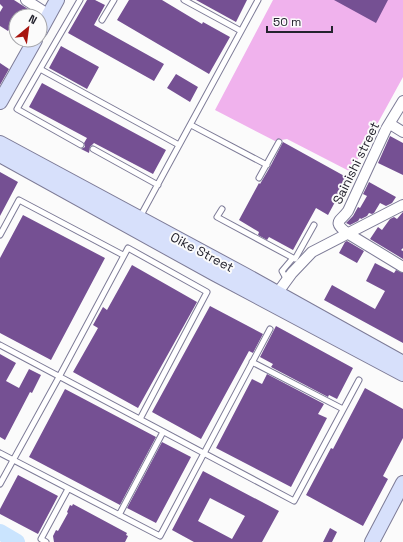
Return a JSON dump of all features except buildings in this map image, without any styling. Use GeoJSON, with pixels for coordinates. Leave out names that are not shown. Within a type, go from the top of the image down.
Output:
{"type":"FeatureCollection","features":[{"type":"Feature","properties":{"kind":"street"},"geometry":{"type":"LineString","coordinates":[[26,0],[49,15],[57,0]]}},
{"type":"Feature","properties":{"kind":"street"},"geometry":{"type":"LineString","coordinates":[[0,102],[30,48]]}},
{"type":"Feature","properties":{"kind":"street","name":"Sainishi street"},"geometry":{"type":"LineString","coordinates":[[347,233],[338,226],[338,223],[348,211],[390,124],[403,101]]}},
{"type":"Feature","properties":{"kind":"street"},"geometry":{"type":"LineString","coordinates":[[390,124],[403,132]]}},
{"type":"Feature","properties":{"kind":"street","name":"Oike Street"},"geometry":{"type":"LineString","coordinates":[[0,143],[137,224]]}},
{"type":"Feature","properties":{"kind":"street","name":"Oike Street"},"geometry":{"type":"LineString","coordinates":[[0,155],[137,224],[273,298],[403,374]]}},
{"type":"Feature","properties":{"kind":"street"},"geometry":{"type":"LineString","coordinates":[[273,298],[312,252],[403,205]]}},
{"type":"Feature","properties":{"kind":"street"},"geometry":{"type":"LineString","coordinates":[[347,233],[403,267]]}},
{"type":"Feature","properties":{"kind":"street","name":"Oike Street"},"geometry":{"type":"LineString","coordinates":[[273,298],[403,363]]}},
{"type":"Feature","properties":{"kind":"street"},"geometry":{"type":"LineString","coordinates":[[372,542],[403,483]]}},
{"type":"Feature","properties":{"kind":"lane"},"geometry":{"type":"LineString","coordinates":[[80,0],[17,109],[82,145]]}},
{"type":"Feature","properties":{"kind":"lane"},"geometry":{"type":"LineString","coordinates":[[102,20],[114,0]]}},
{"type":"Feature","properties":{"kind":"lane"},"geometry":{"type":"LineString","coordinates":[[184,0],[241,31]]}},
{"type":"Feature","properties":{"kind":"lane"},"geometry":{"type":"LineString","coordinates":[[137,224],[258,0]]}},
{"type":"Feature","properties":{"kind":"lane"},"geometry":{"type":"LineString","coordinates":[[40,69],[179,146]]}},
{"type":"Feature","properties":{"kind":"lane"},"geometry":{"type":"LineString","coordinates":[[191,124],[266,165]]}},
{"type":"Feature","properties":{"kind":"lane"},"geometry":{"type":"LineString","coordinates":[[259,178],[279,142]]}},
{"type":"Feature","properties":{"kind":"lane"},"geometry":{"type":"LineString","coordinates":[[93,149],[158,185]]}},
{"type":"Feature","properties":{"kind":"lane"},"geometry":{"type":"LineString","coordinates":[[0,235],[19,200],[123,255]]}},
{"type":"Feature","properties":{"kind":"lane"},"geometry":{"type":"LineString","coordinates":[[222,209],[217,217],[292,258]]}},
{"type":"Feature","properties":{"kind":"lane"},"geometry":{"type":"LineString","coordinates":[[287,280],[282,271],[292,258],[295,259],[314,225]]}},
{"type":"Feature","properties":{"kind":"lane"},"geometry":{"type":"LineString","coordinates":[[0,484],[128,248],[207,292],[140,419]]}},
{"type":"Feature","properties":{"kind":"lane"},"geometry":{"type":"LineString","coordinates":[[0,452],[160,536],[270,329]]}},
{"type":"Feature","properties":{"kind":"lane"},"geometry":{"type":"LineString","coordinates":[[0,345],[294,501],[358,380]]}},
{"type":"Feature","properties":{"kind":"lane"},"geometry":{"type":"LineString","coordinates":[[252,362],[343,409]]}},
{"type":"Feature","properties":{"kind":"lane"},"geometry":{"type":"LineString","coordinates":[[119,515],[163,432]]}},
{"type":"Feature","properties":{"kind":"lane"},"geometry":{"type":"LineString","coordinates":[[46,542],[41,539],[68,489]]}},
{"type":"Feature","properties":{"kind":"shaded area"},"geometry":{"type":"Polygon","coordinates":[[[273,0],[403,0],[403,77],[351,172],[287,139],[275,141],[215,110],[273,0]]]}},
{"type":"Feature","properties":{"kind":"waterway"},"geometry":{"type":"LineString","coordinates":[[0,532],[17,542]]}}]}
